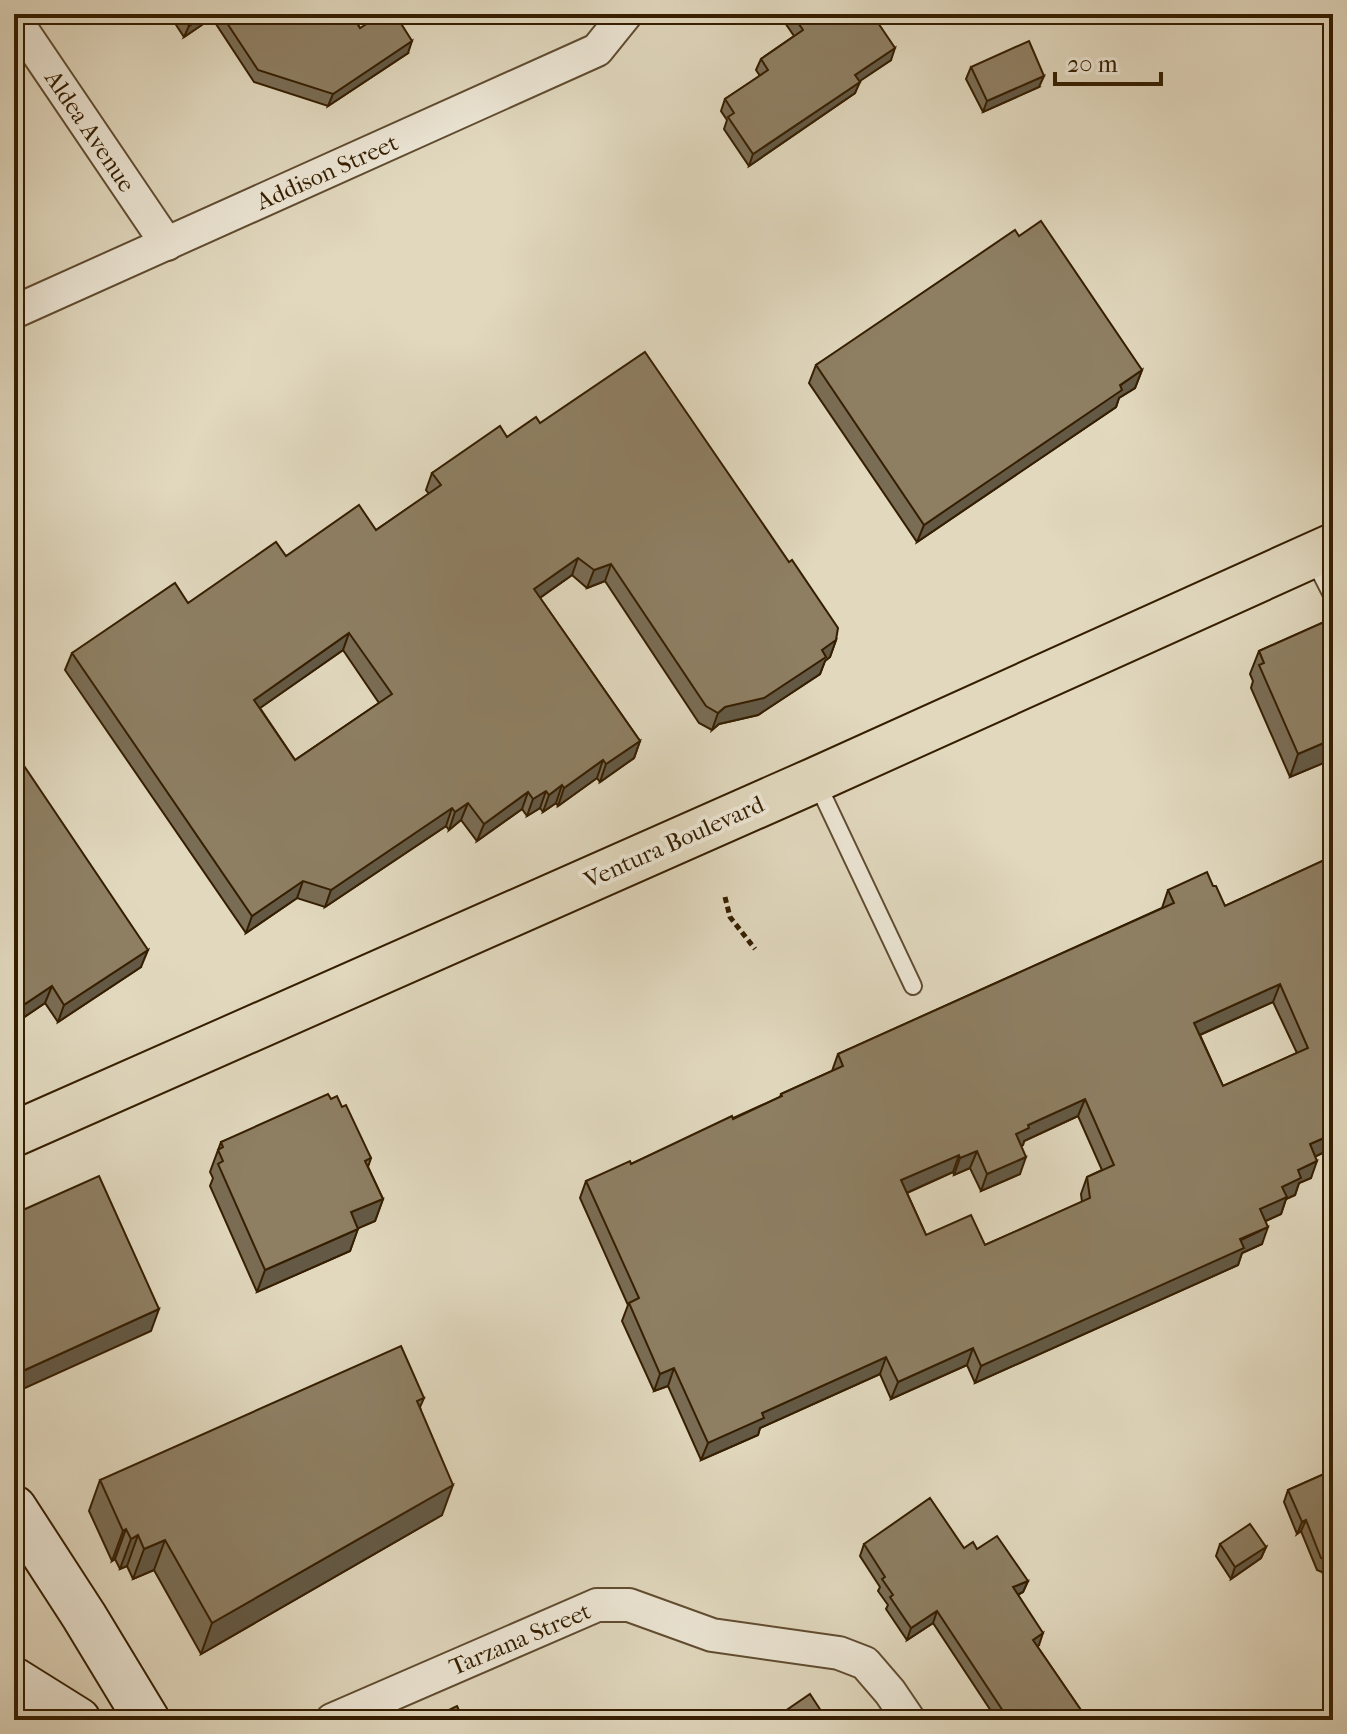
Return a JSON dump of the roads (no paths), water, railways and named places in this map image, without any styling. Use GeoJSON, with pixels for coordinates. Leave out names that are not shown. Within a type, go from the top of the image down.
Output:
{"type":"FeatureCollection","features":[{"type":"Feature","properties":{"kind":"main road","name":"Ventura Boulevard"},"geometry":{"type":"LineString","coordinates":[[14,1134],[815,780],[1322,550]]}},
{"type":"Feature","properties":{"kind":"street","name":"Addison Street"},"geometry":{"type":"LineString","coordinates":[[14,312],[597,50],[626,14]]}},
{"type":"Feature","properties":{"kind":"street","name":"Aldea Avenue"},"geometry":{"type":"LineString","coordinates":[[14,18],[167,244]]}},
{"type":"Feature","properties":{"kind":"street"},"geometry":{"type":"LineString","coordinates":[[14,1508],[147,1720]]}},
{"type":"Feature","properties":{"kind":"street","name":"Tarzana Street"},"geometry":{"type":"LineString","coordinates":[[332,1720],[597,1605],[629,1605],[712,1635],[839,1653],[865,1663],[909,1720]]}},
{"type":"Feature","properties":{"kind":"street"},"geometry":{"type":"LineString","coordinates":[[14,1680],[78,1720]]}},
{"type":"Feature","properties":{"kind":"lane"},"geometry":{"type":"LineString","coordinates":[[1322,550],[1333,597]]}},
{"type":"Feature","properties":{"kind":"lane"},"geometry":{"type":"LineString","coordinates":[[815,780],[913,986]]}}]}
